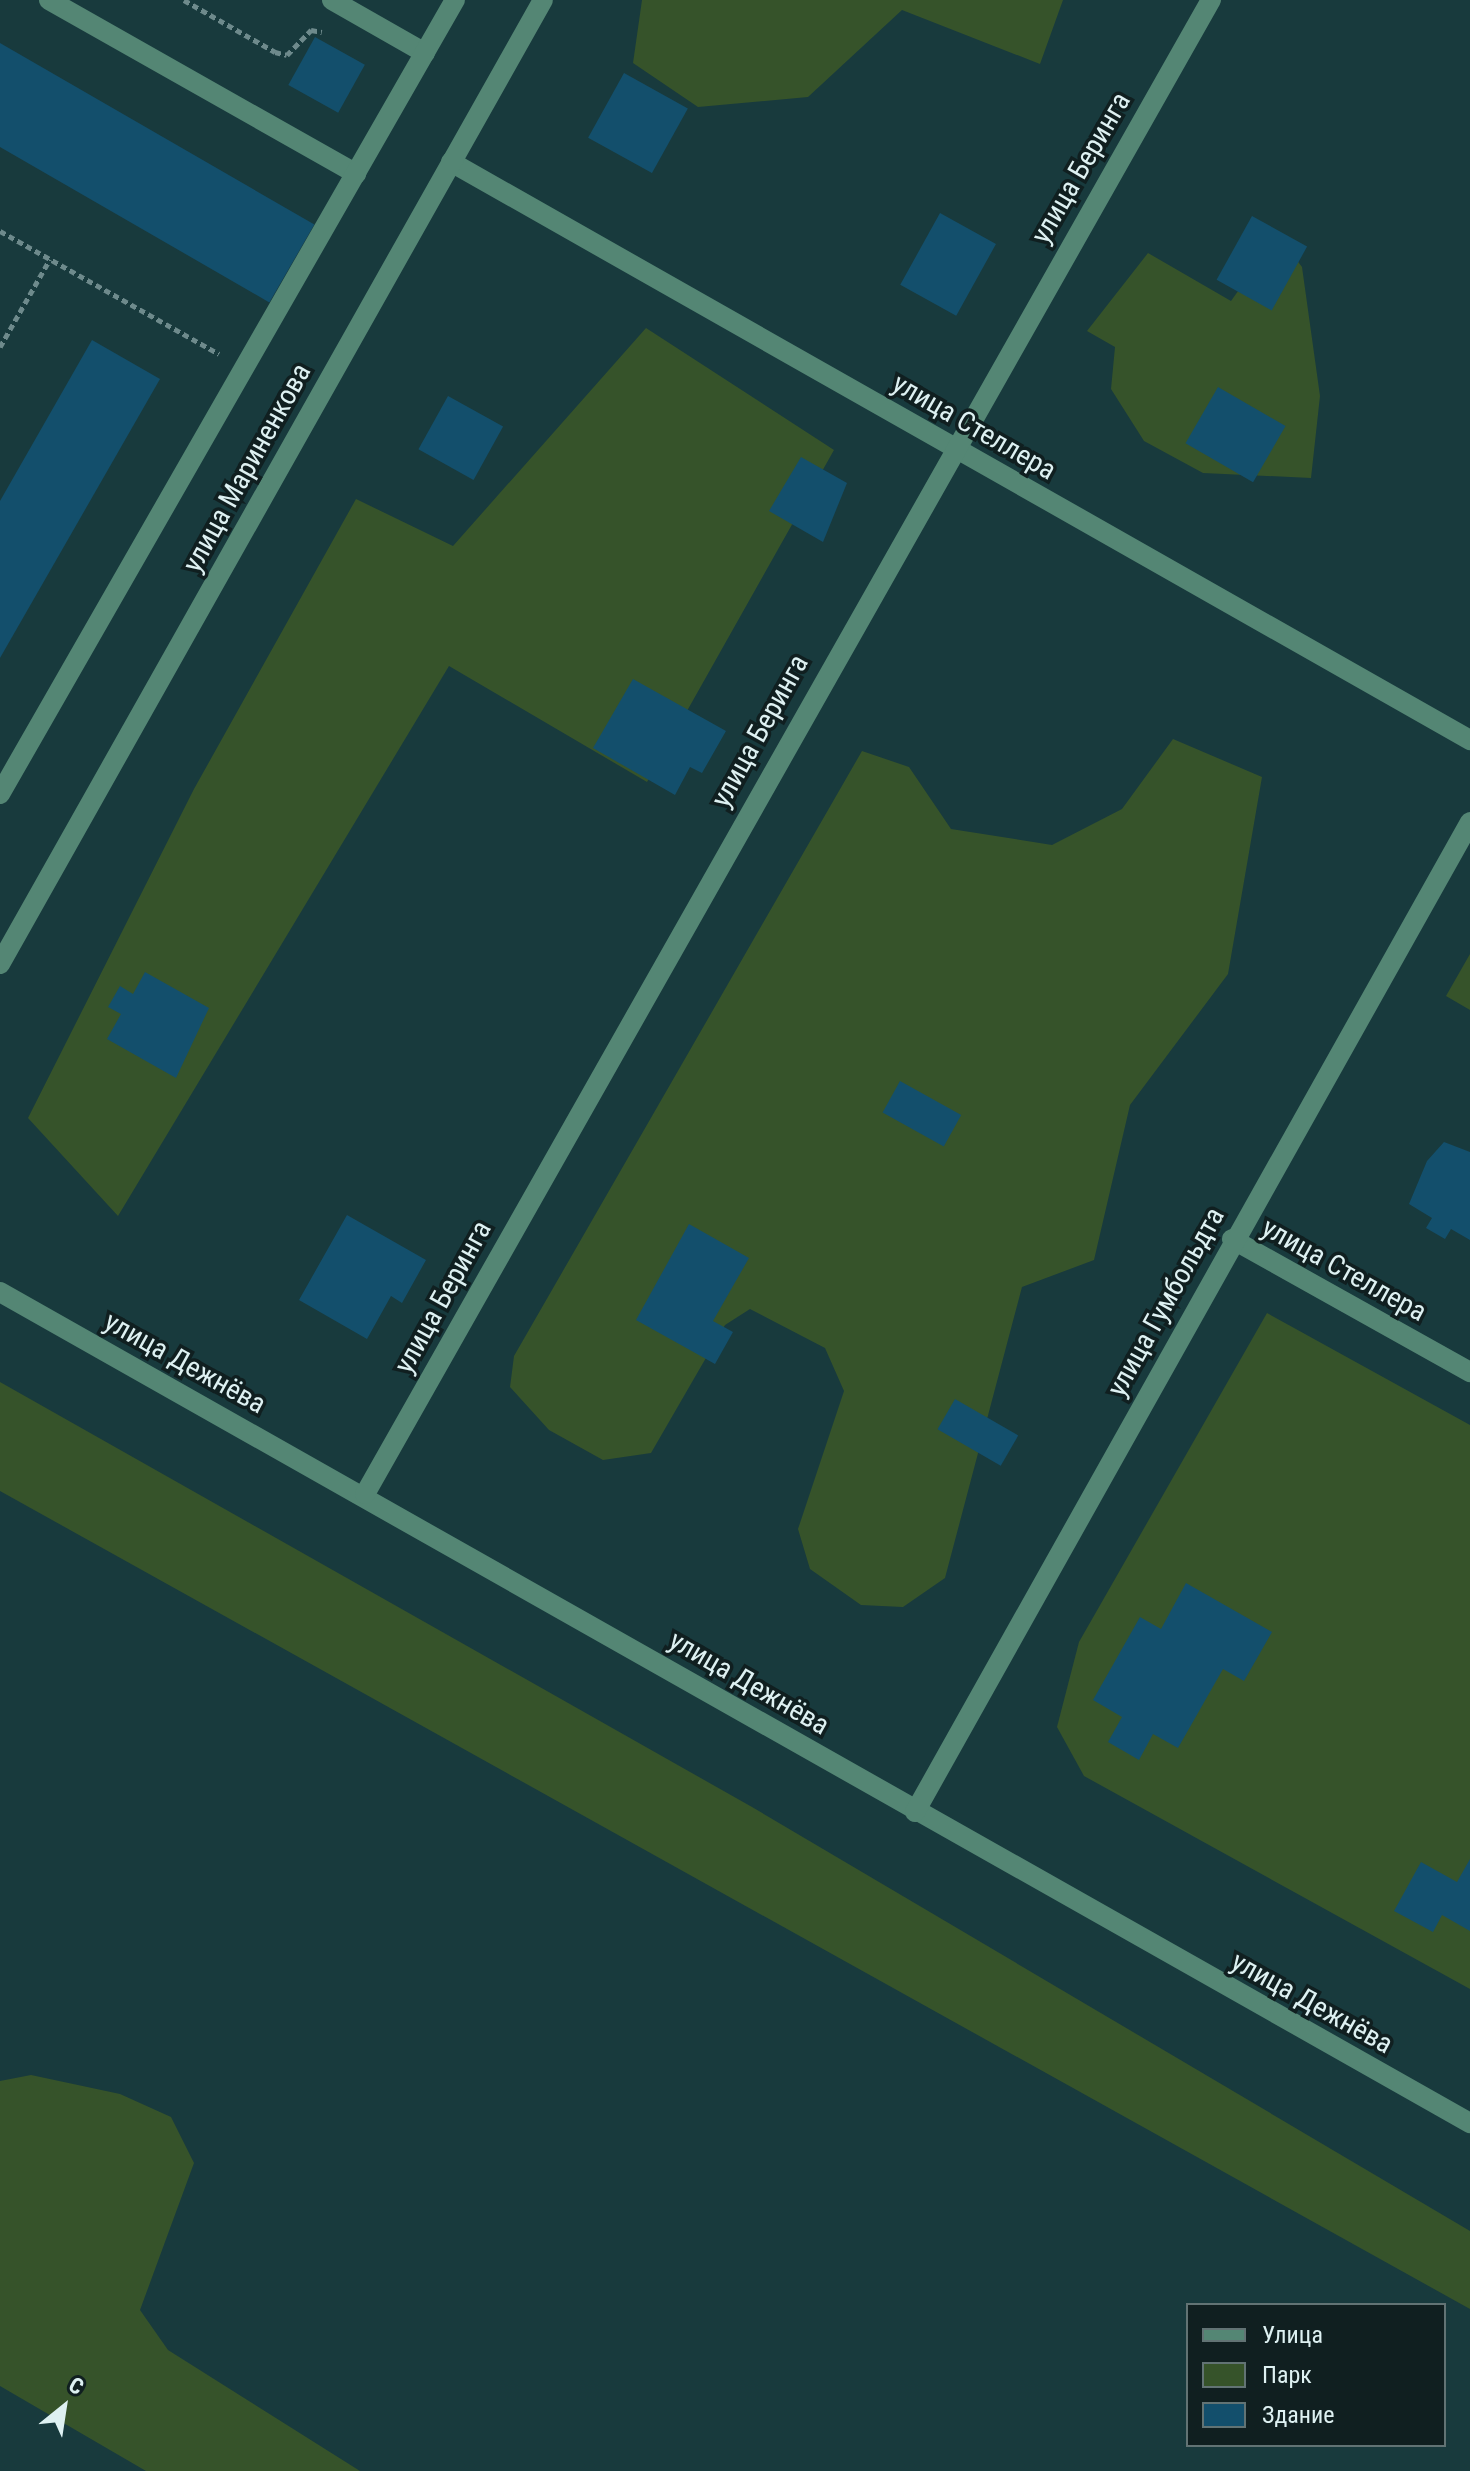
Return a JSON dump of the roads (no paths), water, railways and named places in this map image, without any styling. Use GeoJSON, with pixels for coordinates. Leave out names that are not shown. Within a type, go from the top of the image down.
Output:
{"type":"FeatureCollection","features":[{"type":"Feature","properties":{"kind":"street"},"geometry":{"type":"LineString","coordinates":[[49,0],[356,174]]}},
{"type":"Feature","properties":{"kind":"street"},"geometry":{"type":"LineString","coordinates":[[332,0],[425,53]]}},
{"type":"Feature","properties":{"kind":"street"},"geometry":{"type":"LineString","coordinates":[[0,794],[455,0]]}},
{"type":"Feature","properties":{"kind":"street","name":"улица Мариненкова"},"geometry":{"type":"LineString","coordinates":[[0,964],[543,0]]}},
{"type":"Feature","properties":{"kind":"street","name":"улица Беринга"},"geometry":{"type":"LineString","coordinates":[[365,1494],[952,447],[1211,0]]}},
{"type":"Feature","properties":{"kind":"street","name":"улица Стеллера"},"geometry":{"type":"LineString","coordinates":[[451,162],[1470,740]]}},
{"type":"Feature","properties":{"kind":"street","name":"улица Гумбольдта"},"geometry":{"type":"LineString","coordinates":[[915,1812],[1232,1239],[1470,822]]}},
{"type":"Feature","properties":{"kind":"street","name":"улица Стеллера"},"geometry":{"type":"LineString","coordinates":[[1232,1239],[1470,1372]]}},
{"type":"Feature","properties":{"kind":"street","name":"улица Дежнёва"},"geometry":{"type":"LineString","coordinates":[[0,1292],[365,1494],[915,1812],[1470,2123]]}}]}
